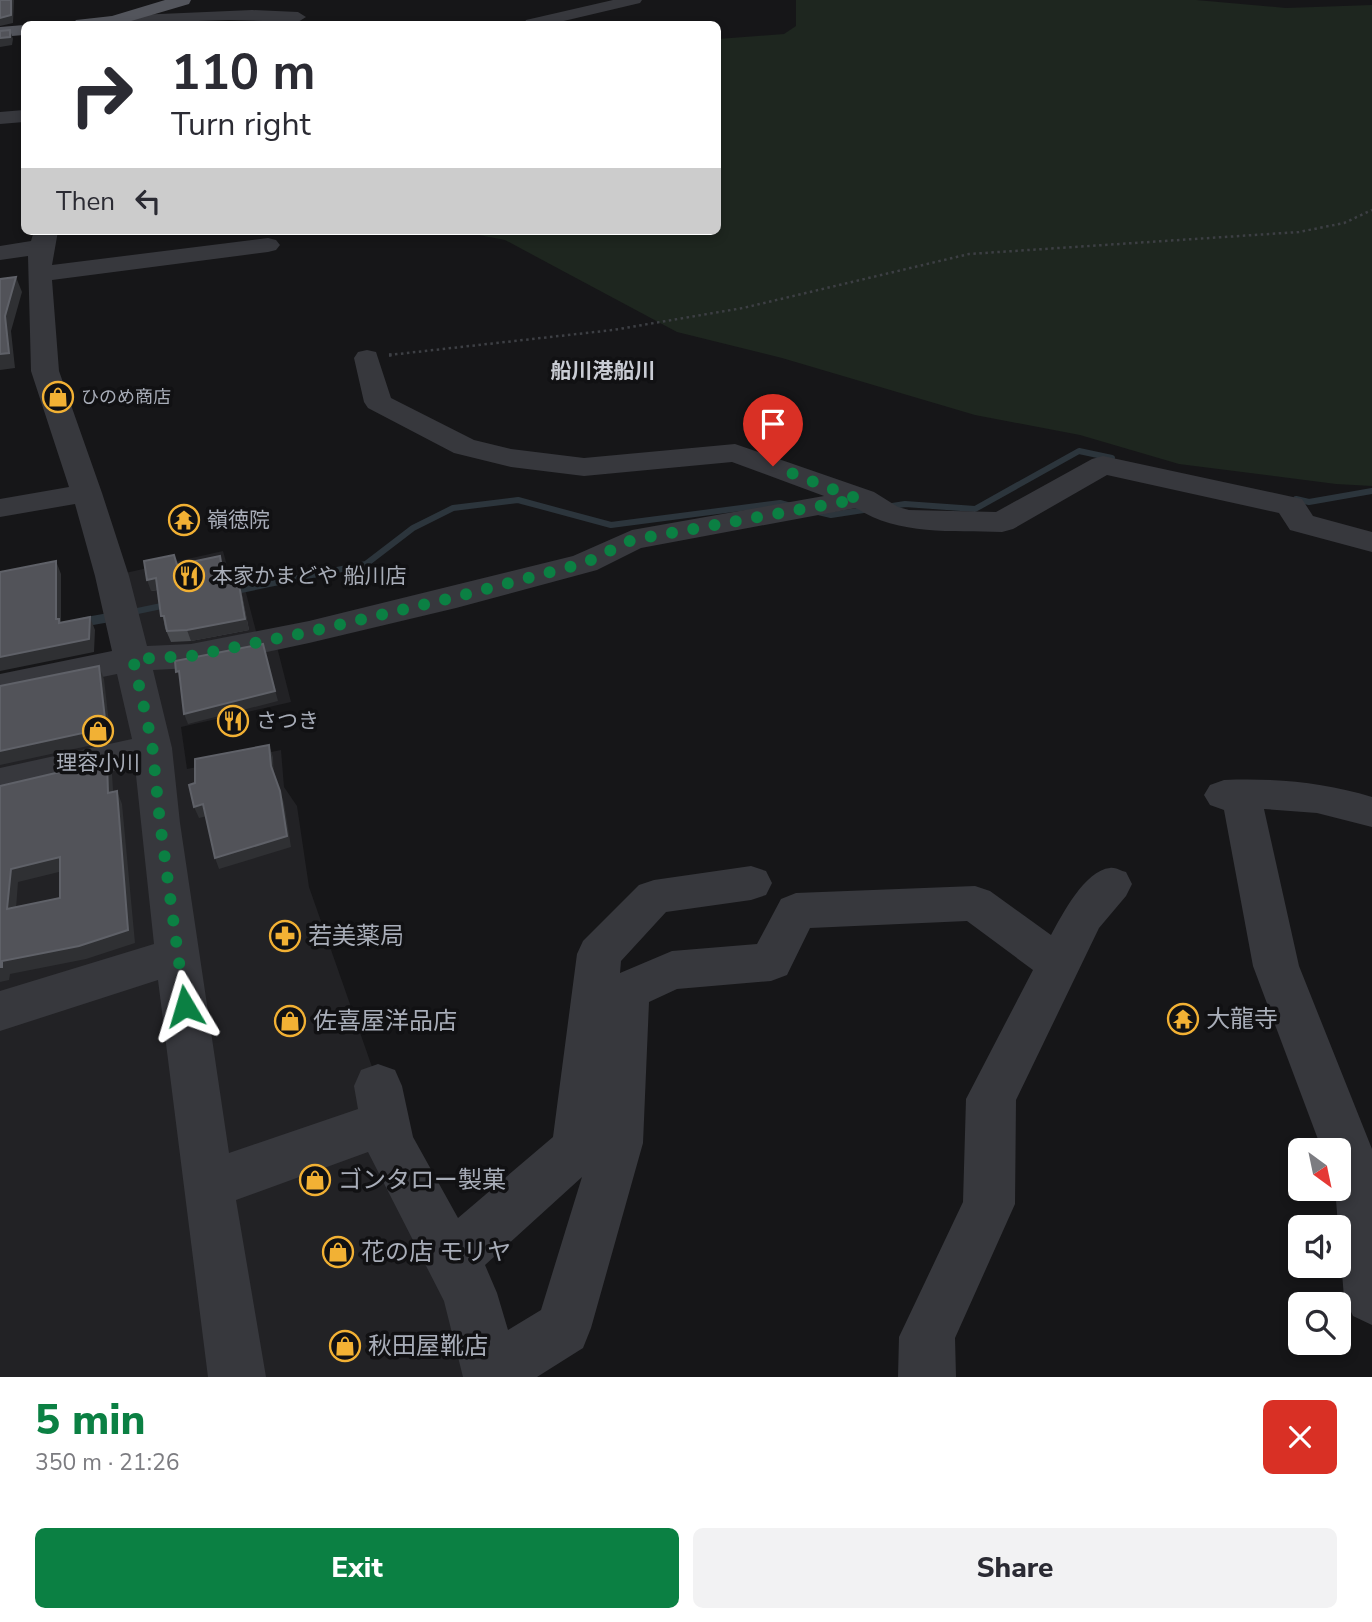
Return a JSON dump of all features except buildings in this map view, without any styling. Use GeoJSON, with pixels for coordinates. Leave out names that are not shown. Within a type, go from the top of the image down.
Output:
{"type":"FeatureCollection","features":[{"type":"Feature","properties":{"kind":"main road"},"geometry":{"type":"LineString","coordinates":[[119,21],[183,0]]}},
{"type":"Feature","properties":{"kind":"main road"},"geometry":{"type":"LineString","coordinates":[[0,32],[21,30]]}},
{"type":"Feature","properties":{"kind":"street"},"geometry":{"type":"LineString","coordinates":[[545,21],[634,0]]}},
{"type":"Feature","properties":{"kind":"street"},"geometry":{"type":"LineString","coordinates":[[142,21],[259,13],[298,17]]}},
{"type":"Feature","properties":{"kind":"street"},"geometry":{"type":"LineString","coordinates":[[0,118],[21,116]]}},
{"type":"Feature","properties":{"kind":"street"},"geometry":{"type":"LineString","coordinates":[[0,253],[43,239],[39,274],[45,371],[87,493],[133,659],[153,748],[160,823],[208,1185],[237,1377]]}},
{"type":"Feature","properties":{"kind":"street"},"geometry":{"type":"LineString","coordinates":[[39,274],[268,245]]}},
{"type":"Feature","properties":{"kind":"street"},"geometry":{"type":"LineString","coordinates":[[367,358],[378,402],[464,447],[511,458],[584,467],[735,453],[875,505],[888,515],[909,519],[1002,522],[1103,465],[1291,506],[1301,523],[1372,542]]}},
{"type":"Feature","properties":{"kind":"street"},"geometry":{"type":"LineString","coordinates":[[0,508],[87,493]]}},
{"type":"Feature","properties":{"kind":"street"},"geometry":{"type":"LineString","coordinates":[[0,686],[133,659],[191,656],[309,632],[585,563],[632,540],[858,499]]}},
{"type":"Feature","properties":{"kind":"street"},"geometry":{"type":"LineString","coordinates":[[0,783],[153,748]]}},
{"type":"Feature","properties":{"kind":"street"},"geometry":{"type":"LineString","coordinates":[[1372,812],[1350,804],[1305,796],[1232,795],[1276,966],[1360,1183],[1372,1297]]}},
{"type":"Feature","properties":{"kind":"street"},"geometry":{"type":"LineString","coordinates":[[451,1259],[577,1149],[599,954],[654,897],[751,883]]}},
{"type":"Feature","properties":{"kind":"street"},"geometry":{"type":"LineString","coordinates":[[927,1377],[927,1337],[989,1204],[991,1099],[1083,916],[1111,884]]}},
{"type":"Feature","properties":{"kind":"street"},"geometry":{"type":"LineString","coordinates":[[208,1185],[381,1104],[389,1143],[470,1293],[492,1375],[563,1328],[618,1143],[626,991],[672,970],[771,962],[796,911],[975,903],[1058,964]]}},
{"type":"Feature","properties":{"kind":"street"},"geometry":{"type":"LineString","coordinates":[[0,1011],[179,955]]}},
{"type":"Feature","properties":{"kind":"path"},"geometry":{"type":"LineString","coordinates":[[367,358],[613,330],[743,308],[969,254],[1006,249],[1198,242],[1306,231],[1355,220],[1372,210]]}},
{"type":"Feature","properties":{"kind":"shaded area"},"geometry":{"type":"Polygon","coordinates":[[[796,0],[1196,0],[1286,8],[1372,5],[1372,486],[1179,464],[1080,435],[975,415],[782,358],[677,332],[505,240],[479,235],[721,235],[721,39],[784,34],[796,26],[796,0]]]}},
{"type":"Feature","properties":{"kind":"shaded area"},"geometry":{"type":"Polygon","coordinates":[[[223,551],[233,587],[245,589],[257,635],[275,639],[291,702],[181,727],[187,769],[281,750],[284,787],[297,806],[309,887],[426,1221],[517,1377],[0,1377],[0,686],[133,659],[112,576],[223,551]]]}},
{"type":"Feature","properties":{"kind":"waterway"},"geometry":{"type":"LineString","coordinates":[[886,507],[905,504],[975,509],[1079,451],[1112,458]]}},
{"type":"Feature","properties":{"kind":"waterway"},"geometry":{"type":"LineString","coordinates":[[1296,499],[1309,502],[1372,491]]}},
{"type":"Feature","properties":{"kind":"waterway"},"geometry":{"type":"LineString","coordinates":[[231,592],[366,564],[413,528],[453,508],[518,500],[611,525],[780,503],[791,506]]}},
{"type":"Feature","properties":{"kind":"waterway"},"geometry":{"type":"LineString","coordinates":[[814,511],[831,515],[870,509]]}},
{"type":"Feature","properties":{"kind":"waterway"},"geometry":{"type":"LineString","coordinates":[[128,613],[171,604]]}},
{"type":"Feature","properties":{"kind":"waterway"},"geometry":{"type":"LineString","coordinates":[[84,622],[112,617]]}},
{"type":"Feature","properties":{"kind":"place","name":"ひのめ商店"},"geometry":{"type":"Point","coordinates":[58,397]}},
{"type":"Feature","properties":{"kind":"place","name":"嶺徳院"},"geometry":{"type":"Point","coordinates":[184,520]}},
{"type":"Feature","properties":{"kind":"place","name":"本家かまどや 船川店"},"geometry":{"type":"Point","coordinates":[189,576]}},
{"type":"Feature","properties":{"kind":"place","name":"さつき"},"geometry":{"type":"Point","coordinates":[233,721]}},
{"type":"Feature","properties":{"kind":"place","name":"理容小川"},"geometry":{"type":"Point","coordinates":[98,731]}},
{"type":"Feature","properties":{"kind":"place","name":"若美薬局"},"geometry":{"type":"Point","coordinates":[285,936]}},
{"type":"Feature","properties":{"kind":"place","name":"大龍寺"},"geometry":{"type":"Point","coordinates":[1183,1019]}},
{"type":"Feature","properties":{"kind":"place","name":"佐喜屋洋品店"},"geometry":{"type":"Point","coordinates":[290,1021]}},
{"type":"Feature","properties":{"kind":"place","name":"ゴンタロー製菓"},"geometry":{"type":"Point","coordinates":[315,1180]}},
{"type":"Feature","properties":{"kind":"place","name":"花の店 モリヤ"},"geometry":{"type":"Point","coordinates":[338,1252]}},
{"type":"Feature","properties":{"kind":"place","name":"秋田屋靴店"},"geometry":{"type":"Point","coordinates":[345,1346]}},
{"type":"Feature","properties":{"kind":"district","name":"船川港船川"},"geometry":{"type":"Point","coordinates":[603,371]}},
{"type":"Feature","properties":{"kind":"route"},"geometry":{"type":"LineString","coordinates":[[185,1006],[152,743],[133,659],[191,656],[309,632],[585,563],[632,540],[716,527],[769,514],[858,499],[773,466]]}}]}
